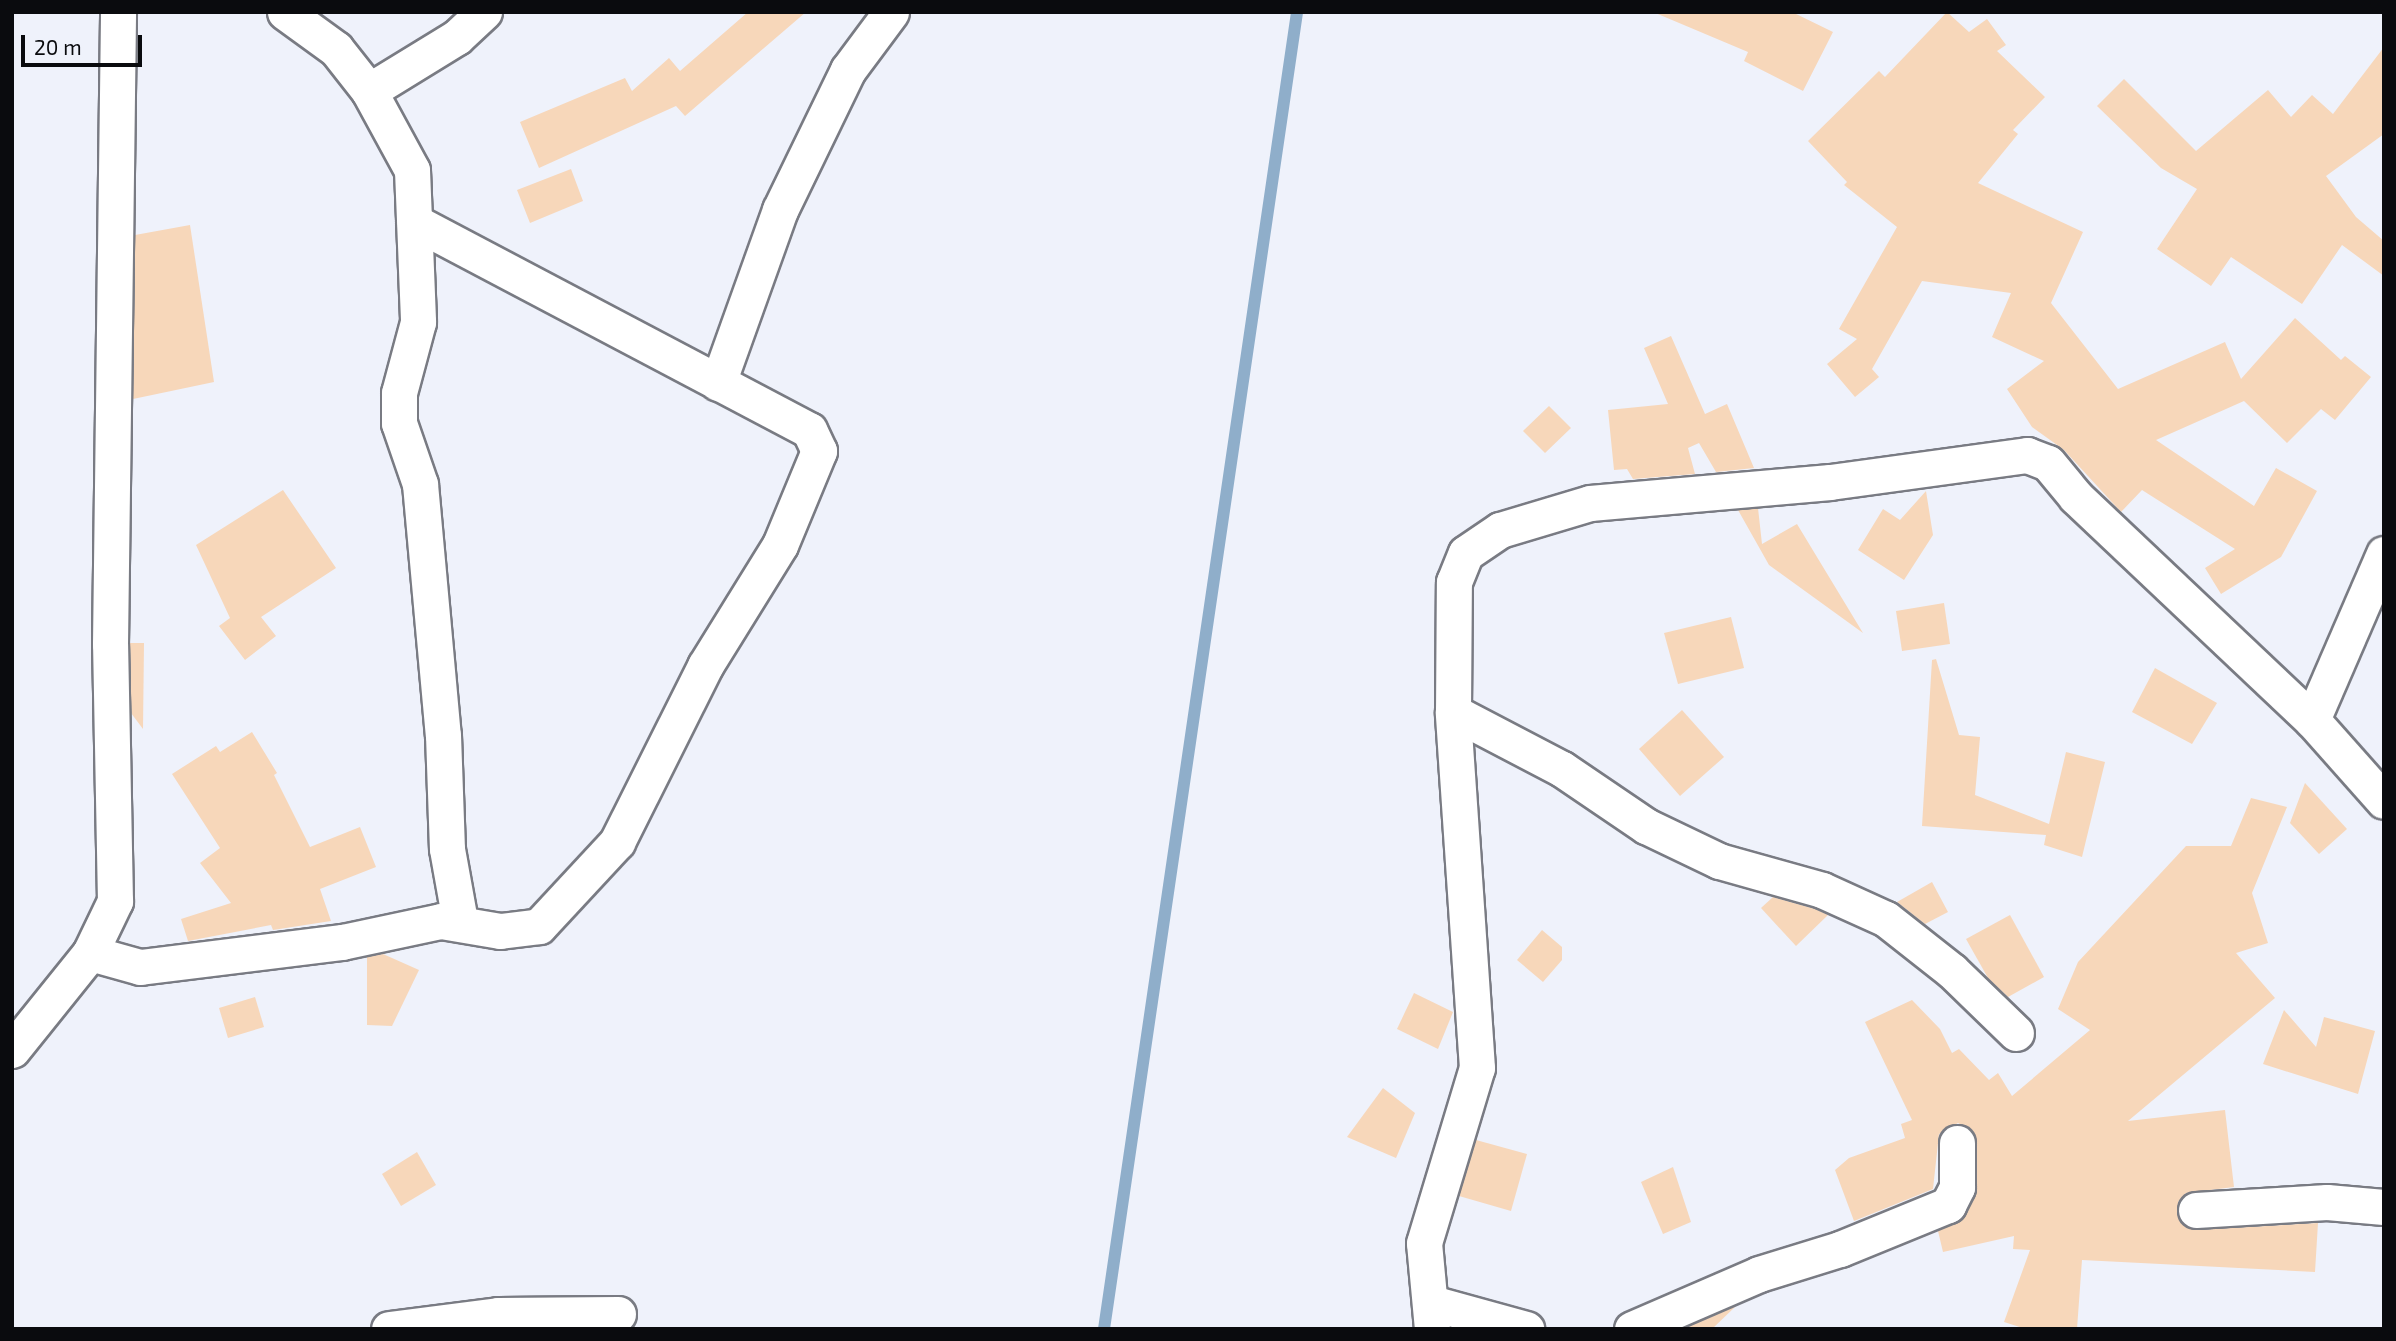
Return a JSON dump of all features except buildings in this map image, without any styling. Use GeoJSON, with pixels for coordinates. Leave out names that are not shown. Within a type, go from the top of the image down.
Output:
{"type":"FeatureCollection","features":[{"type":"Feature","properties":{"kind":"street"},"geometry":{"type":"LineString","coordinates":[[12,1050],[90,953],[116,901],[110,644],[118,12]]}},
{"type":"Feature","properties":{"kind":"street"},"geometry":{"type":"LineString","coordinates":[[285,12],[336,49],[369,91],[412,170],[418,322],[399,393],[400,423],[420,484],[443,735],[447,849],[460,921]]}},
{"type":"Feature","properties":{"kind":"street"},"geometry":{"type":"LineString","coordinates":[[369,91],[457,37],[484,12]]}},
{"type":"Feature","properties":{"kind":"street"},"geometry":{"type":"LineString","coordinates":[[718,383],[780,210],[848,70],[891,12]]}},
{"type":"Feature","properties":{"kind":"street"},"geometry":{"type":"LineString","coordinates":[[90,953],[140,967],[342,942],[460,921],[500,931],[539,926],[608,853],[647,790],[705,666],[780,545],[819,451],[817,439],[809,430],[414,222]]}},
{"type":"Feature","properties":{"kind":"street"},"geometry":{"type":"LineString","coordinates":[[1526,1329],[1432,1316],[1424,1243],[1477,1068],[1452,712],[1454,582],[1466,553],[1500,530],[1590,503],[1830,482],[2027,455],[2048,463],[2076,497],[2312,720],[2384,801]]}},
{"type":"Feature","properties":{"kind":"street"},"geometry":{"type":"LineString","coordinates":[[2312,720],[2384,555]]}},
{"type":"Feature","properties":{"kind":"street"},"geometry":{"type":"LineString","coordinates":[[1452,712],[1562,769],[1646,826],[1718,861],[1822,890],[1886,919],[1952,971],[2016,1033]]}},
{"type":"Feature","properties":{"kind":"street"},"geometry":{"type":"LineString","coordinates":[[1632,1329],[1759,1274],[1840,1249],[1948,1205],[1957,1187],[1957,1143]]}},
{"type":"Feature","properties":{"kind":"street"},"geometry":{"type":"LineString","coordinates":[[2196,1210],[2327,1202],[2384,1207]]}},
{"type":"Feature","properties":{"kind":"street"},"geometry":{"type":"LineString","coordinates":[[389,1329],[498,1315],[618,1314]]}},
{"type":"Feature","properties":{"kind":"waterway"},"geometry":{"type":"LineString","coordinates":[[1104,1329],[1297,12]]}}]}
